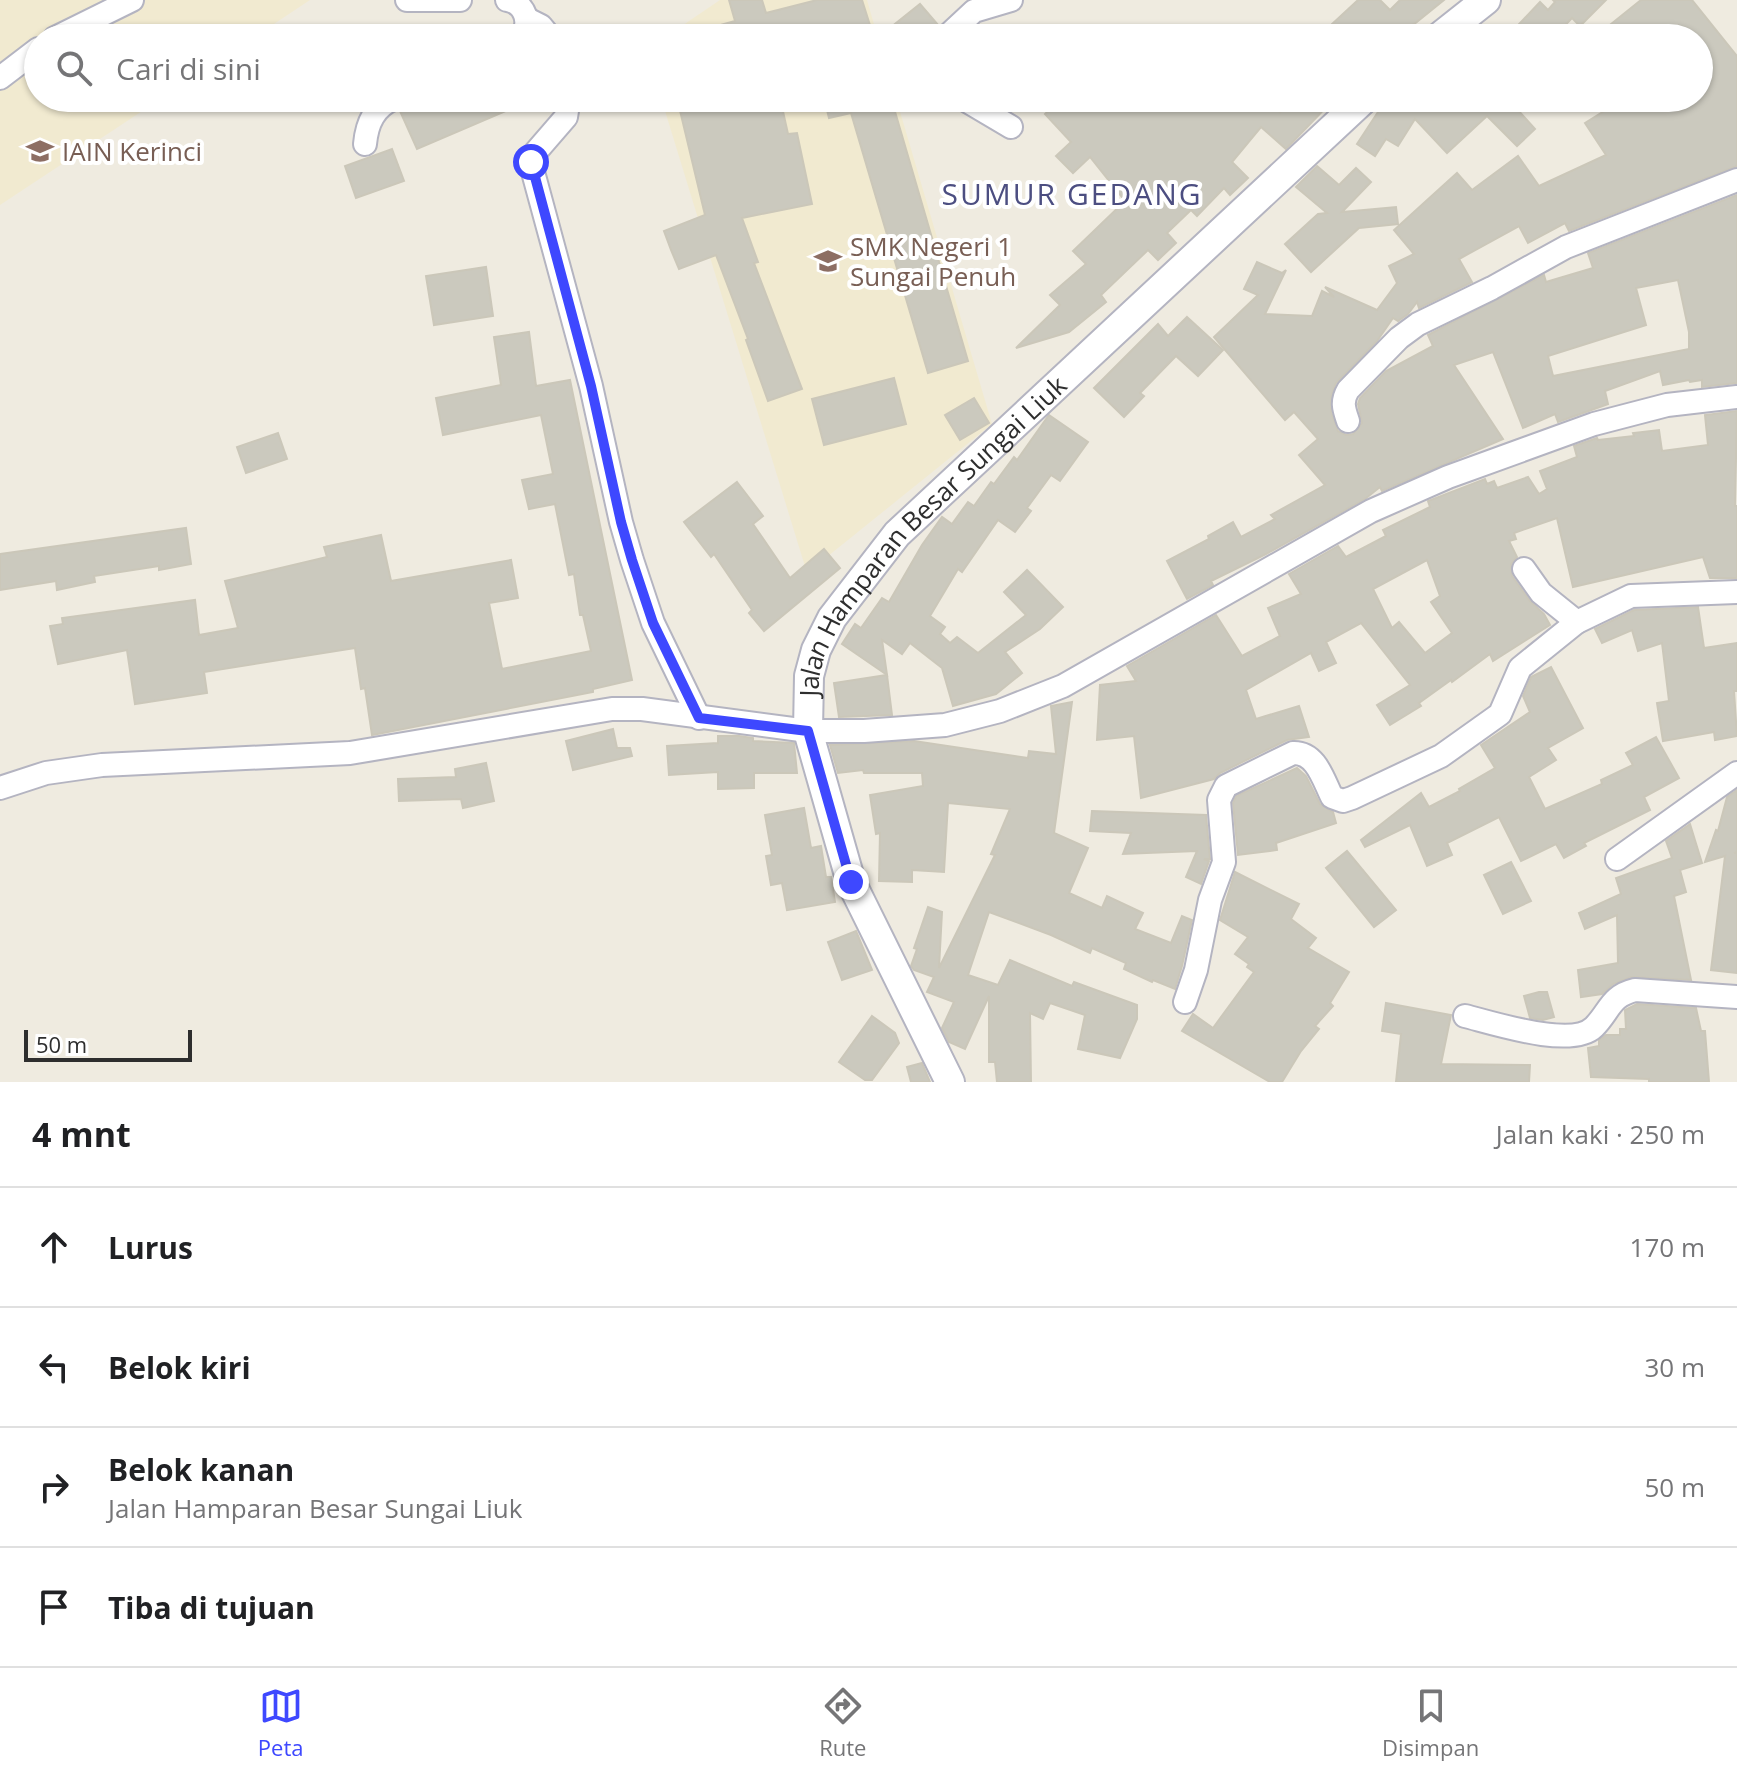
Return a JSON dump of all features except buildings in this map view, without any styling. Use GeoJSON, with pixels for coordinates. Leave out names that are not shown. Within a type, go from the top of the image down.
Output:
{"type":"FeatureCollection","features":[{"type":"Feature","properties":{"kind":"street"},"geometry":{"type":"LineString","coordinates":[[83,24],[132,0]]}},
{"type":"Feature","properties":{"kind":"street"},"geometry":{"type":"LineString","coordinates":[[407,0],[460,0]]}},
{"type":"Feature","properties":{"kind":"street"},"geometry":{"type":"LineString","coordinates":[[507,0],[523,7],[524,24]]}},
{"type":"Feature","properties":{"kind":"street"},"geometry":{"type":"LineString","coordinates":[[960,24],[974,11],[1011,0]]}},
{"type":"Feature","properties":{"kind":"street"},"geometry":{"type":"LineString","coordinates":[[1456,24],[1486,0]]}},
{"type":"Feature","properties":{"kind":"street"},"geometry":{"type":"LineString","coordinates":[[0,78],[24,60]]}},
{"type":"Feature","properties":{"kind":"street"},"geometry":{"type":"LineString","coordinates":[[365,144],[369,120],[375,112]]}},
{"type":"Feature","properties":{"kind":"street"},"geometry":{"type":"LineString","coordinates":[[567,112],[566,117],[534,154],[531,162],[533,172],[591,386],[632,560],[653,623],[699,718]]}},
{"type":"Feature","properties":{"kind":"street"},"geometry":{"type":"LineString","coordinates":[[986,112],[1011,127]]}},
{"type":"Feature","properties":{"kind":"street","name":"Jalan Hamparan Besar Sungai Liuk"},"geometry":{"type":"LineString","coordinates":[[950,1082],[851,882],[808,731],[809,676],[816,650],[832,618],[897,534],[1350,112]]}},
{"type":"Feature","properties":{"kind":"street"},"geometry":{"type":"LineString","coordinates":[[1348,421],[1343,408],[1348,390],[1399,338],[1418,324],[1566,247],[1737,180]]}},
{"type":"Feature","properties":{"kind":"street"},"geometry":{"type":"LineString","coordinates":[[0,788],[46,773],[102,765],[350,753],[612,709],[642,709],[808,731],[864,731],[945,725],[1000,711],[1063,686],[1371,511],[1448,477],[1594,424],[1667,405],[1737,397]]}},
{"type":"Feature","properties":{"kind":"street"},"geometry":{"type":"LineString","coordinates":[[1524,569],[1541,593],[1577,622]]}},
{"type":"Feature","properties":{"kind":"street"},"geometry":{"type":"LineString","coordinates":[[1185,1002],[1196,970],[1210,900],[1224,862],[1219,800],[1226,786],[1293,753],[1302,752],[1313,760],[1332,797],[1343,801],[1352,798],[1441,756],[1500,714],[1520,668],[1577,622],[1631,596],[1737,592]]}},
{"type":"Feature","properties":{"kind":"street"},"geometry":{"type":"LineString","coordinates":[[1617,859],[1737,773]]}},
{"type":"Feature","properties":{"kind":"street"},"geometry":{"type":"LineString","coordinates":[[1465,1016],[1530,1032],[1569,1036],[1584,1034],[1594,1028],[1622,993],[1635,990],[1737,997]]}},
{"type":"Feature","properties":{"kind":"shaded area","name":"IAIN Kerinci"},"geometry":{"type":"Polygon","coordinates":[[[0,0],[310,0],[274,24],[24,24],[24,112],[141,112],[0,205],[0,0]]]}},
{"type":"Feature","properties":{"kind":"shaded area"},"geometry":{"type":"Polygon","coordinates":[[[720,0],[867,0],[874,24],[685,24],[720,0]]]}},
{"type":"Feature","properties":{"kind":"shaded area","name":"SMK Negeri 1 Sungai Penuh"},"geometry":{"type":"Polygon","coordinates":[[[665,112],[900,112],[992,424],[807,573],[665,112]]]}},
{"type":"Feature","properties":{"kind":"place","name":"IAIN Kerinci"},"geometry":{"type":"Point","coordinates":[40,151]}},
{"type":"Feature","properties":{"kind":"place","name":"SMK Negeri 1 Sungai Penuh"},"geometry":{"type":"Point","coordinates":[828,261]}},
{"type":"Feature","properties":{"kind":"district","name":"SUMUR GEDANG"},"geometry":{"type":"Point","coordinates":[1072,193]}},
{"type":"Feature","properties":{"kind":"route"},"geometry":{"type":"LineString","coordinates":[[531,162],[591,386],[621,522],[653,623],[699,718],[808,731],[851,882]]}}]}
